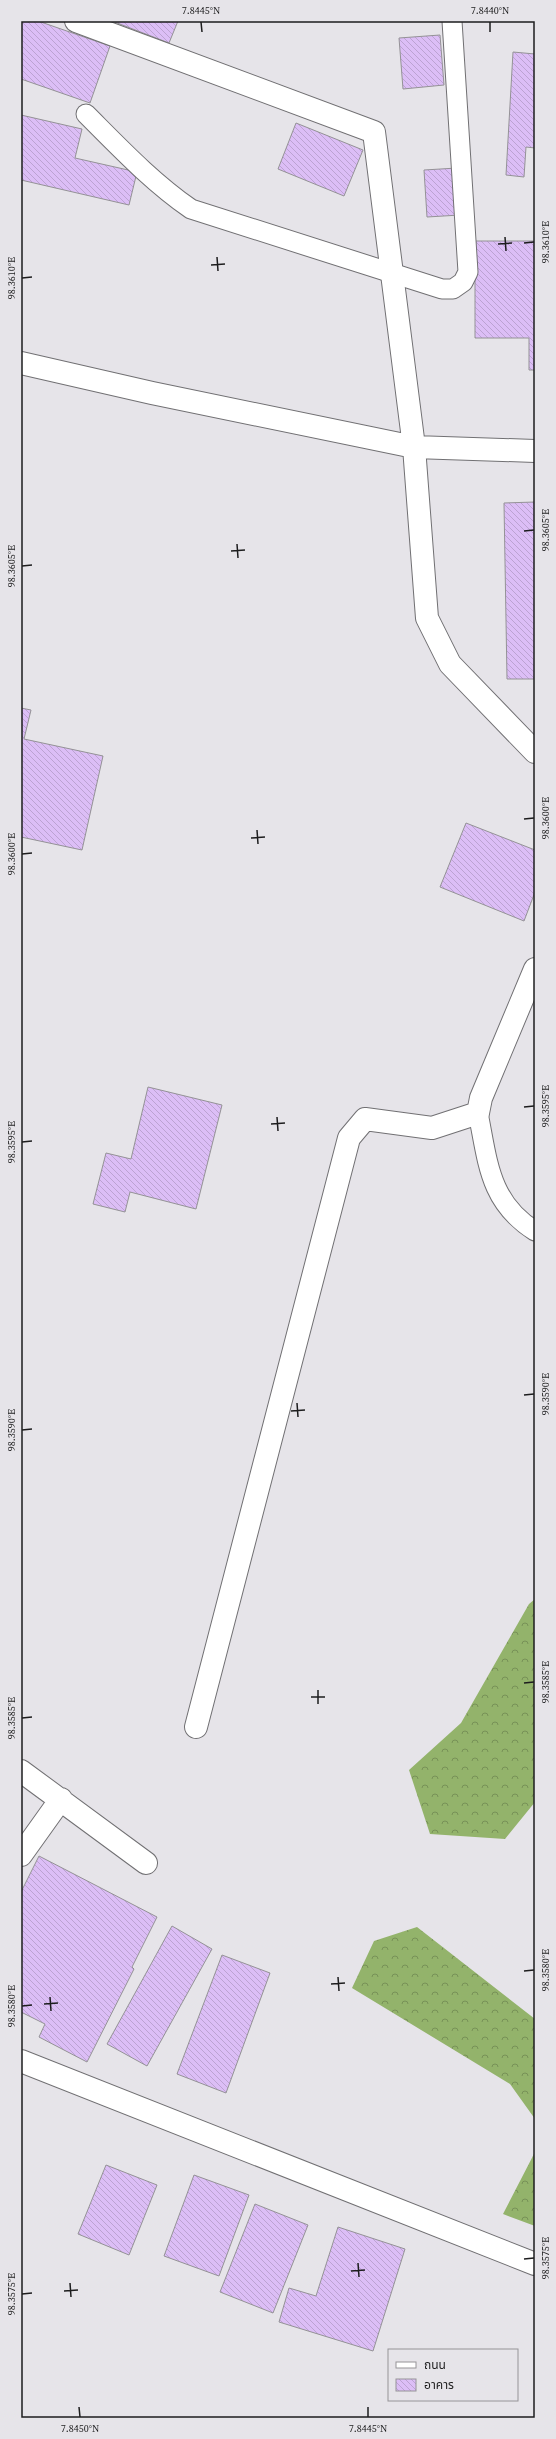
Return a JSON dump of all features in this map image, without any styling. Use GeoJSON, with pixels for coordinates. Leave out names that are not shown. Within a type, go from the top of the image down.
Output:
{"type":"FeatureCollection","features":[{"type":"Feature","properties":{"kind":"street"},"geometry":{"type":"LineString","coordinates":[[76,21],[374,132],[414,447],[427,618],[450,664],[535,752]]}},
{"type":"Feature","properties":{"kind":"street"},"geometry":{"type":"LineString","coordinates":[[21,363],[152,393],[414,447],[535,451]]}},
{"type":"Feature","properties":{"kind":"street"},"geometry":{"type":"LineString","coordinates":[[196,1727],[349,1138],[365,1119],[432,1128],[478,1113],[481,1098],[535,969]]}},
{"type":"Feature","properties":{"kind":"street"},"geometry":{"type":"LineString","coordinates":[[21,1771],[146,1863]]}},
{"type":"Feature","properties":{"kind":"street"},"geometry":{"type":"LineString","coordinates":[[21,1855],[61,1799]]}},
{"type":"Feature","properties":{"kind":"street"},"geometry":{"type":"LineString","coordinates":[[21,2061],[535,2264]]}},
{"type":"Feature","properties":{"kind":"lane"},"geometry":{"type":"LineString","coordinates":[[86,114],[167,193],[191,209],[392,274],[442,289],[453,289],[463,282],[468,272],[452,21]]}},
{"type":"Feature","properties":{"kind":"lane"},"geometry":{"type":"LineString","coordinates":[[478,1113],[489,1168],[500,1199],[518,1220],[535,1231]]}},
{"type":"Feature","properties":{"kind":"green space"},"geometry":{"type":"Polygon","coordinates":[[[535,1599],[535,1802],[505,1839],[430,1834],[409,1770],[461,1723],[529,1604],[535,1599]]]}},
{"type":"Feature","properties":{"kind":"green space"},"geometry":{"type":"Polygon","coordinates":[[[417,1927],[535,2019],[535,2119],[510,2084],[352,1988],[374,1941],[417,1927]]]}},
{"type":"Feature","properties":{"kind":"green space"},"geometry":{"type":"Polygon","coordinates":[[[535,2152],[535,2226],[503,2214],[535,2152]]]}},
{"type":"Feature","properties":{"kind":"building"},"geometry":{"type":"Polygon","coordinates":[[[21,21],[38,21],[110,46],[90,103],[21,79],[21,21]]]}},
{"type":"Feature","properties":{"kind":"building"},"geometry":{"type":"Polygon","coordinates":[[[112,21],[178,21],[169,43],[112,21]]]}},
{"type":"Feature","properties":{"kind":"building"},"geometry":{"type":"Polygon","coordinates":[[[440,35],[444,85],[403,89],[399,38],[440,35]]]}},
{"type":"Feature","properties":{"kind":"building"},"geometry":{"type":"Polygon","coordinates":[[[513,52],[535,54],[535,148],[526,147],[524,177],[506,175],[513,52]]]}},
{"type":"Feature","properties":{"kind":"building"},"geometry":{"type":"Polygon","coordinates":[[[21,115],[82,129],[75,158],[137,172],[129,205],[21,180],[21,115]]]}},
{"type":"Feature","properties":{"kind":"building"},"geometry":{"type":"Polygon","coordinates":[[[296,123],[363,150],[344,196],[278,169],[296,123]]]}},
{"type":"Feature","properties":{"kind":"building"},"geometry":{"type":"Polygon","coordinates":[[[457,168],[460,215],[427,217],[424,170],[457,168]]]}},
{"type":"Feature","properties":{"kind":"building"},"geometry":{"type":"Polygon","coordinates":[[[475,241],[535,241],[535,370],[529,370],[529,338],[475,338],[475,241]]]}},
{"type":"Feature","properties":{"kind":"building"},"geometry":{"type":"Polygon","coordinates":[[[535,502],[535,679],[507,679],[504,503],[535,502]]]}},
{"type":"Feature","properties":{"kind":"building"},"geometry":{"type":"Polygon","coordinates":[[[21,708],[31,710],[24,739],[103,756],[82,850],[21,837],[21,708]]]}},
{"type":"Feature","properties":{"kind":"building"},"geometry":{"type":"Polygon","coordinates":[[[466,823],[535,850],[535,892],[524,921],[440,887],[466,823]]]}},
{"type":"Feature","properties":{"kind":"building"},"geometry":{"type":"Polygon","coordinates":[[[148,1087],[222,1105],[196,1209],[130,1192],[125,1212],[93,1204],[106,1153],[131,1159],[148,1087]]]}},
{"type":"Feature","properties":{"kind":"building"},"geometry":{"type":"Polygon","coordinates":[[[39,1856],[157,1917],[132,1967],[134,1969],[87,2062],[39,2037],[45,2024],[21,2012],[21,1892],[39,1856]]]}},
{"type":"Feature","properties":{"kind":"building"},"geometry":{"type":"Polygon","coordinates":[[[172,1926],[212,1949],[147,2066],[107,2044],[172,1926]]]}},
{"type":"Feature","properties":{"kind":"building"},"geometry":{"type":"Polygon","coordinates":[[[222,1955],[270,1973],[226,2093],[177,2074],[222,1955]]]}},
{"type":"Feature","properties":{"kind":"building"},"geometry":{"type":"Polygon","coordinates":[[[106,2165],[157,2185],[129,2255],[78,2234],[106,2165]]]}},
{"type":"Feature","properties":{"kind":"building"},"geometry":{"type":"Polygon","coordinates":[[[194,2175],[249,2195],[219,2276],[164,2256],[194,2175]]]}},
{"type":"Feature","properties":{"kind":"building"},"geometry":{"type":"Polygon","coordinates":[[[255,2204],[308,2225],[273,2313],[220,2292],[255,2204]]]}},
{"type":"Feature","properties":{"kind":"building"},"geometry":{"type":"Polygon","coordinates":[[[338,2227],[405,2249],[373,2351],[279,2322],[289,2288],[316,2296],[338,2227]]]}}]}
